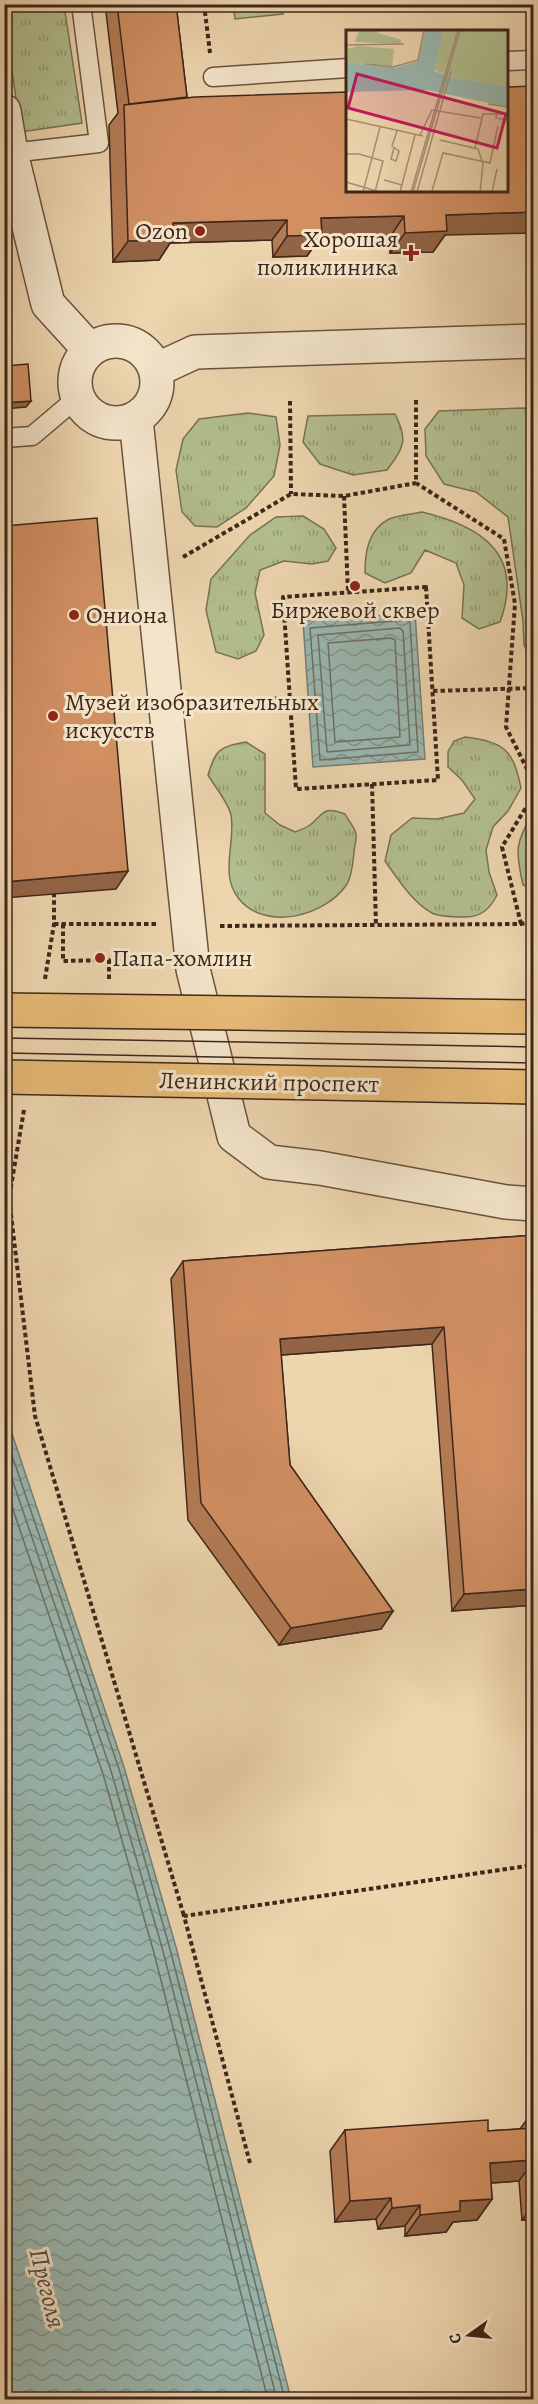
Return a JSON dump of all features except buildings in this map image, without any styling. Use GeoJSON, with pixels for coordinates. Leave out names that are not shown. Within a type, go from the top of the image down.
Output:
{"type":"FeatureCollection","features":[{"type":"Feature","properties":{"kind":"main road"},"geometry":{"type":"LineString","coordinates":[[4,1010],[534,1017]]}},
{"type":"Feature","properties":{"kind":"main road","name":"Ленинский проспект"},"geometry":{"type":"LineString","coordinates":[[4,1077],[534,1087]]}},
{"type":"Feature","properties":{"kind":"street"},"geometry":{"type":"LineString","coordinates":[[4,111],[11,153],[48,304],[90,350]]}},
{"type":"Feature","properties":{"kind":"street"},"geometry":{"type":"LineString","coordinates":[[156,370],[195,352],[534,341]]}},
{"type":"Feature","properties":{"kind":"street"},"geometry":{"type":"LineString","coordinates":[[107,342],[127,342],[140,347],[150,357],[156,370],[155,398],[148,410],[136,419],[123,423],[95,419],[77,398],[74,385],[75,372],[81,360],[90,350],[107,342]]}},
{"type":"Feature","properties":{"kind":"street"},"geometry":{"type":"LineString","coordinates":[[136,419],[193,969],[234,1136],[269,1162],[321,1168],[506,1202],[534,1204]]}},
{"type":"Feature","properties":{"kind":"lane"},"geometry":{"type":"LineString","coordinates":[[11,153],[99,143],[81,4]]}},
{"type":"Feature","properties":{"kind":"lane"},"geometry":{"type":"LineString","coordinates":[[508,61],[534,60]]}},
{"type":"Feature","properties":{"kind":"lane"},"geometry":{"type":"LineString","coordinates":[[213,77],[346,68]]}},
{"type":"Feature","properties":{"kind":"lane"},"geometry":{"type":"LineString","coordinates":[[4,438],[32,436],[77,398]]}},
{"type":"Feature","properties":{"kind":"path"},"geometry":{"type":"LineString","coordinates":[[204,4],[213,77]]}},
{"type":"Feature","properties":{"kind":"path"},"geometry":{"type":"LineString","coordinates":[[416,400],[416,483]]}},
{"type":"Feature","properties":{"kind":"path"},"geometry":{"type":"LineString","coordinates":[[290,401],[291,494]]}},
{"type":"Feature","properties":{"kind":"path"},"geometry":{"type":"LineString","coordinates":[[182,558],[291,494],[344,496],[416,483],[504,540],[515,604],[506,727],[534,783]]}},
{"type":"Feature","properties":{"kind":"path"},"geometry":{"type":"LineString","coordinates":[[344,496],[348,592]]}},
{"type":"Feature","properties":{"kind":"path"},"geometry":{"type":"LineString","coordinates":[[426,587],[433,691],[438,780],[296,789],[283,597],[426,587]]}},
{"type":"Feature","properties":{"kind":"path"},"geometry":{"type":"LineString","coordinates":[[433,691],[534,688]]}},
{"type":"Feature","properties":{"kind":"path"},"geometry":{"type":"LineString","coordinates":[[191,702],[290,698]]}},
{"type":"Feature","properties":{"kind":"path"},"geometry":{"type":"LineString","coordinates":[[372,784],[376,926]]}},
{"type":"Feature","properties":{"kind":"path"},"geometry":{"type":"LineString","coordinates":[[521,924],[502,847],[534,794]]}},
{"type":"Feature","properties":{"kind":"path"},"geometry":{"type":"LineString","coordinates":[[45,981],[54,924],[54,894]]}},
{"type":"Feature","properties":{"kind":"path"},"geometry":{"type":"LineString","coordinates":[[54,924],[376,926],[521,924],[534,920]]}},
{"type":"Feature","properties":{"kind":"path"},"geometry":{"type":"LineString","coordinates":[[63,924],[63,961],[108,960],[109,979]]}},
{"type":"Feature","properties":{"kind":"path"},"geometry":{"type":"LineString","coordinates":[[24,1107],[9,1198],[35,1416],[184,1916],[250,2163]]}},
{"type":"Feature","properties":{"kind":"path"},"geometry":{"type":"LineString","coordinates":[[184,1916],[534,1865]]}},
{"type":"Feature","properties":{"kind":"green space"},"geometry":{"type":"Polygon","coordinates":[[[4,5],[64,5],[82,123],[21,132],[4,5]]]}},
{"type":"Feature","properties":{"kind":"green space"},"geometry":{"type":"Polygon","coordinates":[[[233,5],[282,5],[283,14],[235,19],[233,5]]]}},
{"type":"Feature","properties":{"kind":"green space"},"geometry":{"type":"Polygon","coordinates":[[[524,408],[534,412],[533,663],[524,645],[523,621],[508,517],[476,492],[444,484],[426,456],[425,429],[439,411],[524,408]]]}},
{"type":"Feature","properties":{"kind":"green space"},"geometry":{"type":"Polygon","coordinates":[[[248,413],[276,417],[280,445],[274,476],[246,508],[217,527],[195,526],[182,512],[176,470],[183,439],[199,419],[248,413]]]}},
{"type":"Feature","properties":{"kind":"green space"},"geometry":{"type":"Polygon","coordinates":[[[395,414],[403,438],[397,456],[387,470],[353,475],[320,464],[303,442],[308,416],[395,414]]]}},
{"type":"Feature","properties":{"kind":"green space"},"geometry":{"type":"Polygon","coordinates":[[[422,512],[463,526],[479,535],[502,561],[507,578],[506,598],[500,622],[479,629],[462,618],[464,585],[456,563],[425,550],[411,573],[385,583],[365,573],[369,542],[376,529],[389,519],[422,512]]]}},
{"type":"Feature","properties":{"kind":"green space"},"geometry":{"type":"Polygon","coordinates":[[[303,516],[324,529],[336,548],[328,561],[312,564],[284,561],[260,570],[255,593],[264,635],[256,651],[238,659],[216,652],[206,610],[211,579],[250,535],[276,517],[303,516]]]}},
{"type":"Feature","properties":{"kind":"green space"},"geometry":{"type":"Polygon","coordinates":[[[465,737],[489,742],[505,750],[514,764],[521,788],[508,811],[493,827],[486,850],[489,872],[497,895],[494,900],[488,908],[476,916],[444,916],[432,913],[418,903],[385,861],[391,835],[412,818],[437,819],[464,813],[475,799],[462,780],[448,767],[448,752],[454,741],[465,737]]]}},
{"type":"Feature","properties":{"kind":"green space"},"geometry":{"type":"Polygon","coordinates":[[[246,742],[265,754],[265,813],[280,825],[295,832],[308,826],[324,812],[338,812],[345,814],[355,832],[352,868],[347,884],[337,895],[311,912],[280,917],[264,915],[251,909],[239,899],[233,890],[229,869],[231,815],[208,775],[216,754],[224,748],[246,742]]]}},
{"type":"Feature","properties":{"kind":"green space"},"geometry":{"type":"Polygon","coordinates":[[[533,814],[534,889],[523,885],[518,856],[522,833],[533,814]]]}},
{"type":"Feature","properties":{"kind":"water"},"geometry":{"type":"Polygon","coordinates":[[[415,613],[425,759],[313,767],[303,621],[415,613]]]}},
{"type":"Feature","properties":{"kind":"water","name":"Преголя"},"geometry":{"type":"Polygon","coordinates":[[[5,1413],[124,1767],[176,1947],[291,2399],[5,2399],[5,1413]]]}},
{"type":"Feature","properties":{"kind":"tram line"},"geometry":{"type":"LineString","coordinates":[[4,1038],[534,1047]]}},
{"type":"Feature","properties":{"kind":"tram line"},"geometry":{"type":"LineString","coordinates":[[4,1053],[534,1063]]}},
{"type":"Feature","properties":{"kind":"place","name":"Ozon"},"geometry":{"type":"Point","coordinates":[200,231]}},
{"type":"Feature","properties":{"kind":"place","name":"Хорошая поликлиника"},"geometry":{"type":"Point","coordinates":[411,253]}},
{"type":"Feature","properties":{"kind":"place","name":"Биржевой сквер"},"geometry":{"type":"Point","coordinates":[355,586]}},
{"type":"Feature","properties":{"kind":"place","name":"Ониона"},"geometry":{"type":"Point","coordinates":[74,615]}},
{"type":"Feature","properties":{"kind":"place","name":"Музей изобразительных искусств"},"geometry":{"type":"Point","coordinates":[53,716]}},
{"type":"Feature","properties":{"kind":"place","name":"Папа-хомлин"},"geometry":{"type":"Point","coordinates":[100,958]}}]}
